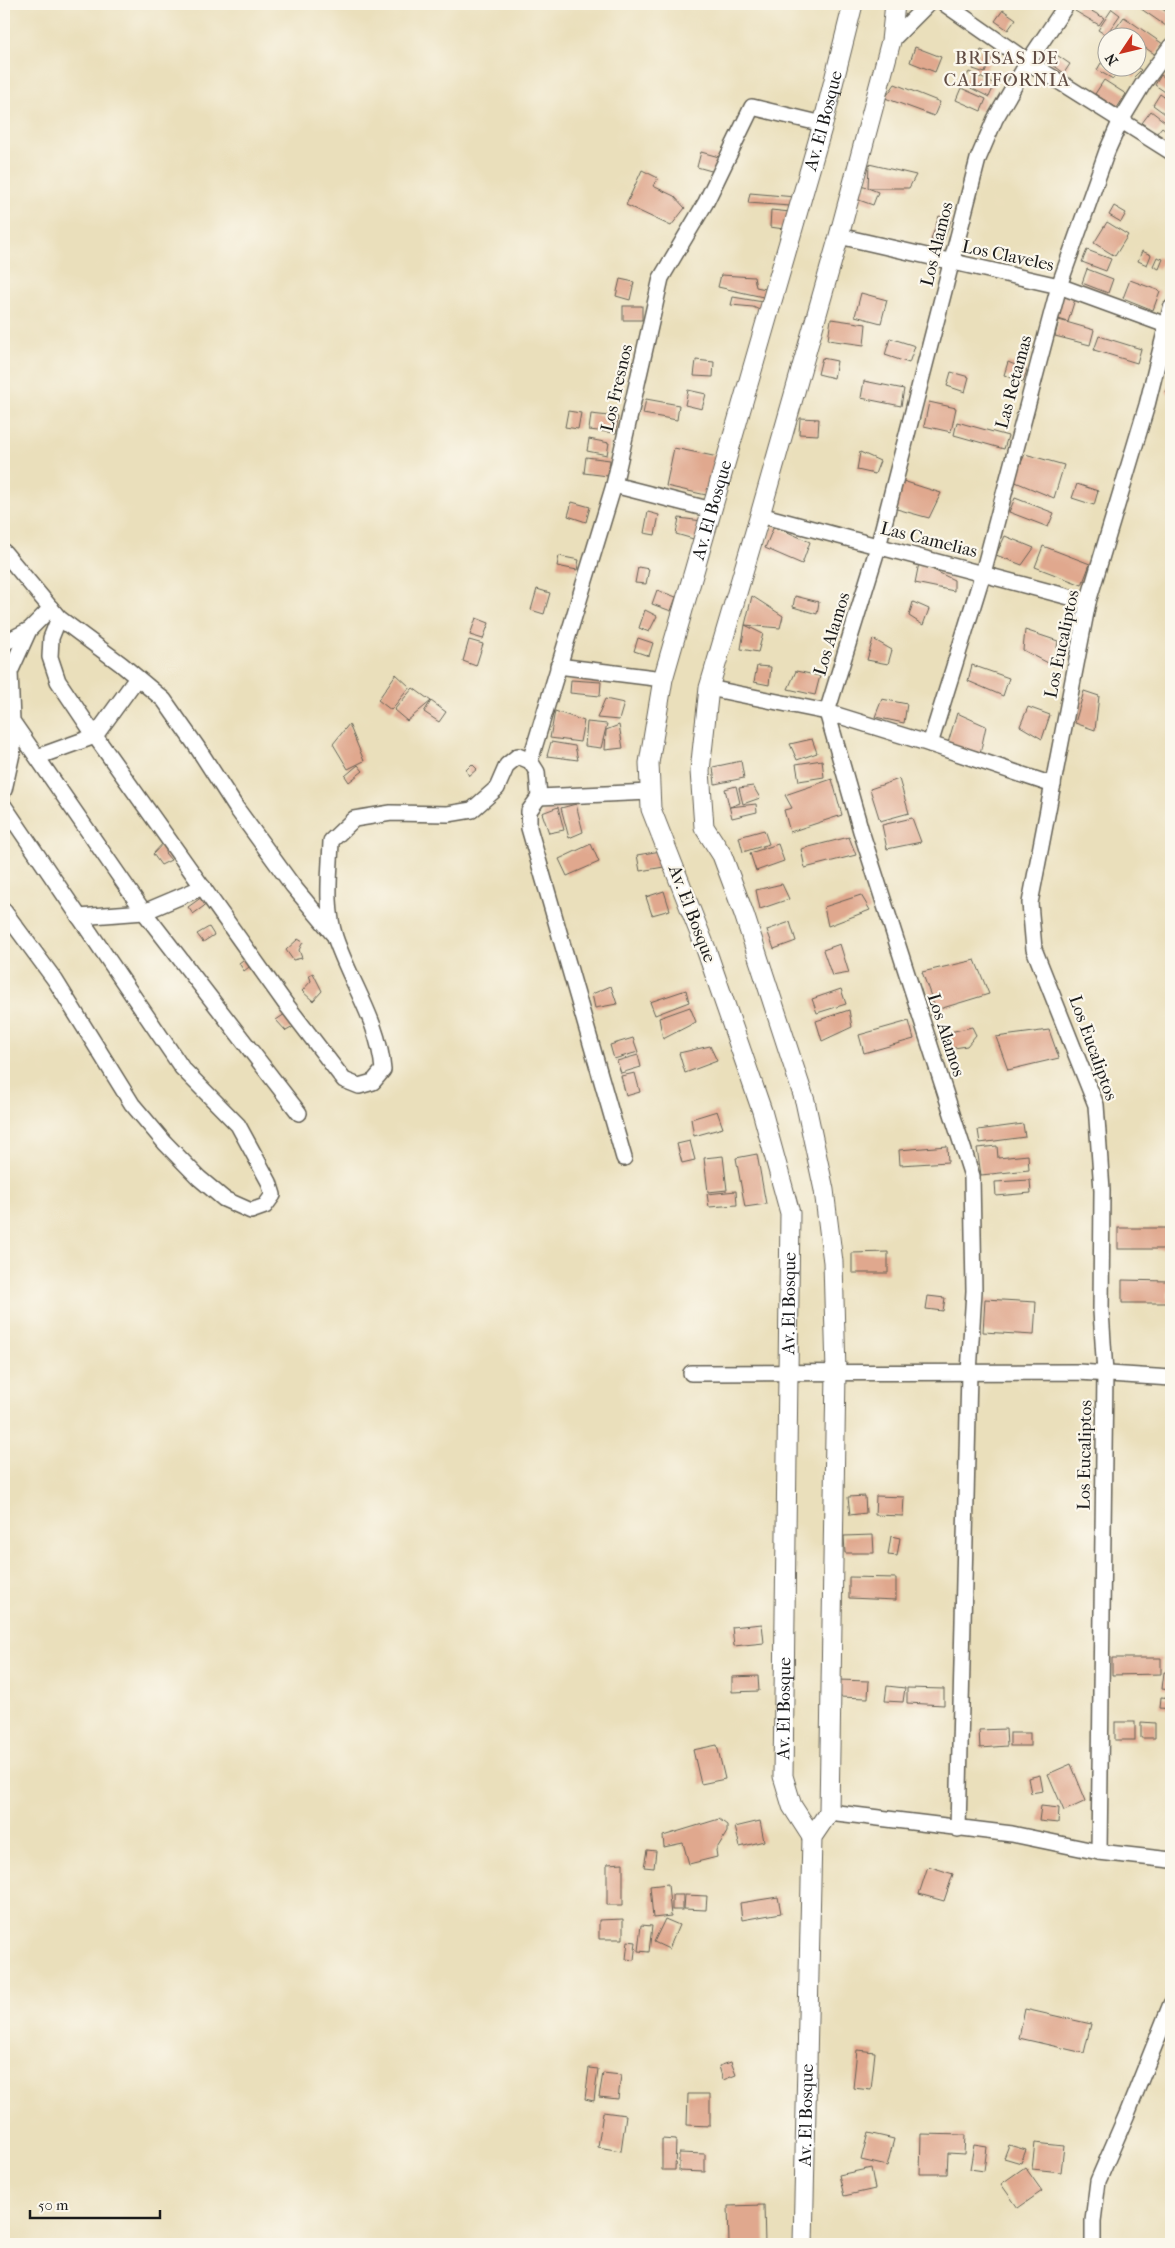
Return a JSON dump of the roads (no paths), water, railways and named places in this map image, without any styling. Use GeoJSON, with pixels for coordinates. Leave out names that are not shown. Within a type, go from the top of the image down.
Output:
{"type":"FeatureCollection","features":[{"type":"Feature","properties":{"kind":"street","name":"Av. El Bosque"},"geometry":{"type":"LineString","coordinates":[[803,2244],[812,1837],[792,1806],[783,1776],[790,1213],[762,1110],[706,949],[651,809],[648,764],[663,679],[823,124],[852,4]]}},
{"type":"Feature","properties":{"kind":"street"},"geometry":{"type":"LineString","coordinates":[[812,1837],[829,1812],[836,1372],[833,1262],[824,1190],[804,1101],[744,914],[722,855],[704,827],[700,771],[709,688],[839,236],[891,41],[895,4]]}},
{"type":"Feature","properties":{"kind":"street"},"geometry":{"type":"LineString","coordinates":[[891,41],[928,4]]}},
{"type":"Feature","properties":{"kind":"street"},"geometry":{"type":"LineString","coordinates":[[945,4],[1028,62],[1120,122],[1171,152]]}},
{"type":"Feature","properties":{"kind":"street","name":"Los Alamos"},"geometry":{"type":"LineString","coordinates":[[958,1829],[969,1373],[974,1291],[972,1176],[864,840],[827,712],[878,547],[978,159],[995,120],[1028,62],[1067,4]]}},
{"type":"Feature","properties":{"kind":"street","name":"Las Retamas"},"geometry":{"type":"LineString","coordinates":[[930,744],[983,572],[1059,286],[1107,151],[1120,122],[1143,84],[1171,46]]}},
{"type":"Feature","properties":{"kind":"street","name":"Los Fresnos"},"geometry":{"type":"LineString","coordinates":[[530,761],[614,485],[661,278],[706,202],[752,107],[823,124]]}},
{"type":"Feature","properties":{"kind":"street","name":"Los Claveles"},"geometry":{"type":"LineString","coordinates":[[839,236],[952,264],[1059,286],[1166,325]]}},
{"type":"Feature","properties":{"kind":"street","name":"Los Eucaliptos"},"geometry":{"type":"LineString","coordinates":[[1099,1852],[1105,1373],[1101,1310],[1102,1190],[1096,1105],[1034,949],[1030,903],[1088,602],[1147,405],[1171,308]]}},
{"type":"Feature","properties":{"kind":"street"},"geometry":{"type":"LineString","coordinates":[[614,485],[712,510]]}},
{"type":"Feature","properties":{"kind":"street","name":"Las Camelias"},"geometry":{"type":"LineString","coordinates":[[760,516],[983,572],[1088,602]]}},
{"type":"Feature","properties":{"kind":"street"},"geometry":{"type":"LineString","coordinates":[[4,552],[55,613],[164,700],[237,809],[293,886],[335,937]]}},
{"type":"Feature","properties":{"kind":"street"},"geometry":{"type":"LineString","coordinates":[[4,643],[55,613]]}},
{"type":"Feature","properties":{"kind":"street"},"geometry":{"type":"LineString","coordinates":[[55,613],[50,657],[58,681],[285,1003],[344,1080],[359,1086],[373,1082],[383,1070],[381,1053],[367,1009],[335,937],[329,912],[331,841],[354,819],[391,814],[448,814],[472,810],[497,788],[507,766],[518,756],[530,761],[537,772],[540,797],[529,811],[529,828],[624,1158]]}},
{"type":"Feature","properties":{"kind":"street"},"geometry":{"type":"LineString","coordinates":[[4,790],[13,749],[10,672],[29,630]]}},
{"type":"Feature","properties":{"kind":"street"},"geometry":{"type":"LineString","coordinates":[[558,666],[663,679]]}},
{"type":"Feature","properties":{"kind":"street"},"geometry":{"type":"LineString","coordinates":[[37,757],[95,736],[137,678]]}},
{"type":"Feature","properties":{"kind":"street"},"geometry":{"type":"LineString","coordinates":[[709,688],[827,712],[1053,785]]}},
{"type":"Feature","properties":{"kind":"street"},"geometry":{"type":"LineString","coordinates":[[12,721],[144,912],[299,1113]]}},
{"type":"Feature","properties":{"kind":"street"},"geometry":{"type":"LineString","coordinates":[[540,797],[650,792]]}},
{"type":"Feature","properties":{"kind":"street"},"geometry":{"type":"LineString","coordinates":[[4,806],[182,1068],[238,1125],[269,1182],[273,1195],[265,1206],[251,1211],[224,1199],[199,1178],[165,1143],[132,1104],[55,980],[4,911]]}},
{"type":"Feature","properties":{"kind":"street"},"geometry":{"type":"LineString","coordinates":[[79,917],[144,912],[203,887]]}},
{"type":"Feature","properties":{"kind":"street"},"geometry":{"type":"LineString","coordinates":[[691,1373],[789,1371],[1105,1373],[1171,1378]]}},
{"type":"Feature","properties":{"kind":"street"},"geometry":{"type":"LineString","coordinates":[[829,1812],[1012,1834],[1099,1852],[1171,1860]]}},
{"type":"Feature","properties":{"kind":"street"},"geometry":{"type":"LineString","coordinates":[[1093,2244],[1093,2221],[1098,2181],[1128,2114],[1171,2004]]}},
{"type":"Feature","properties":{"kind":"district","name":"BRISAS DE CALIFORNIA"},"geometry":{"type":"Point","coordinates":[1007,69]}}]}
